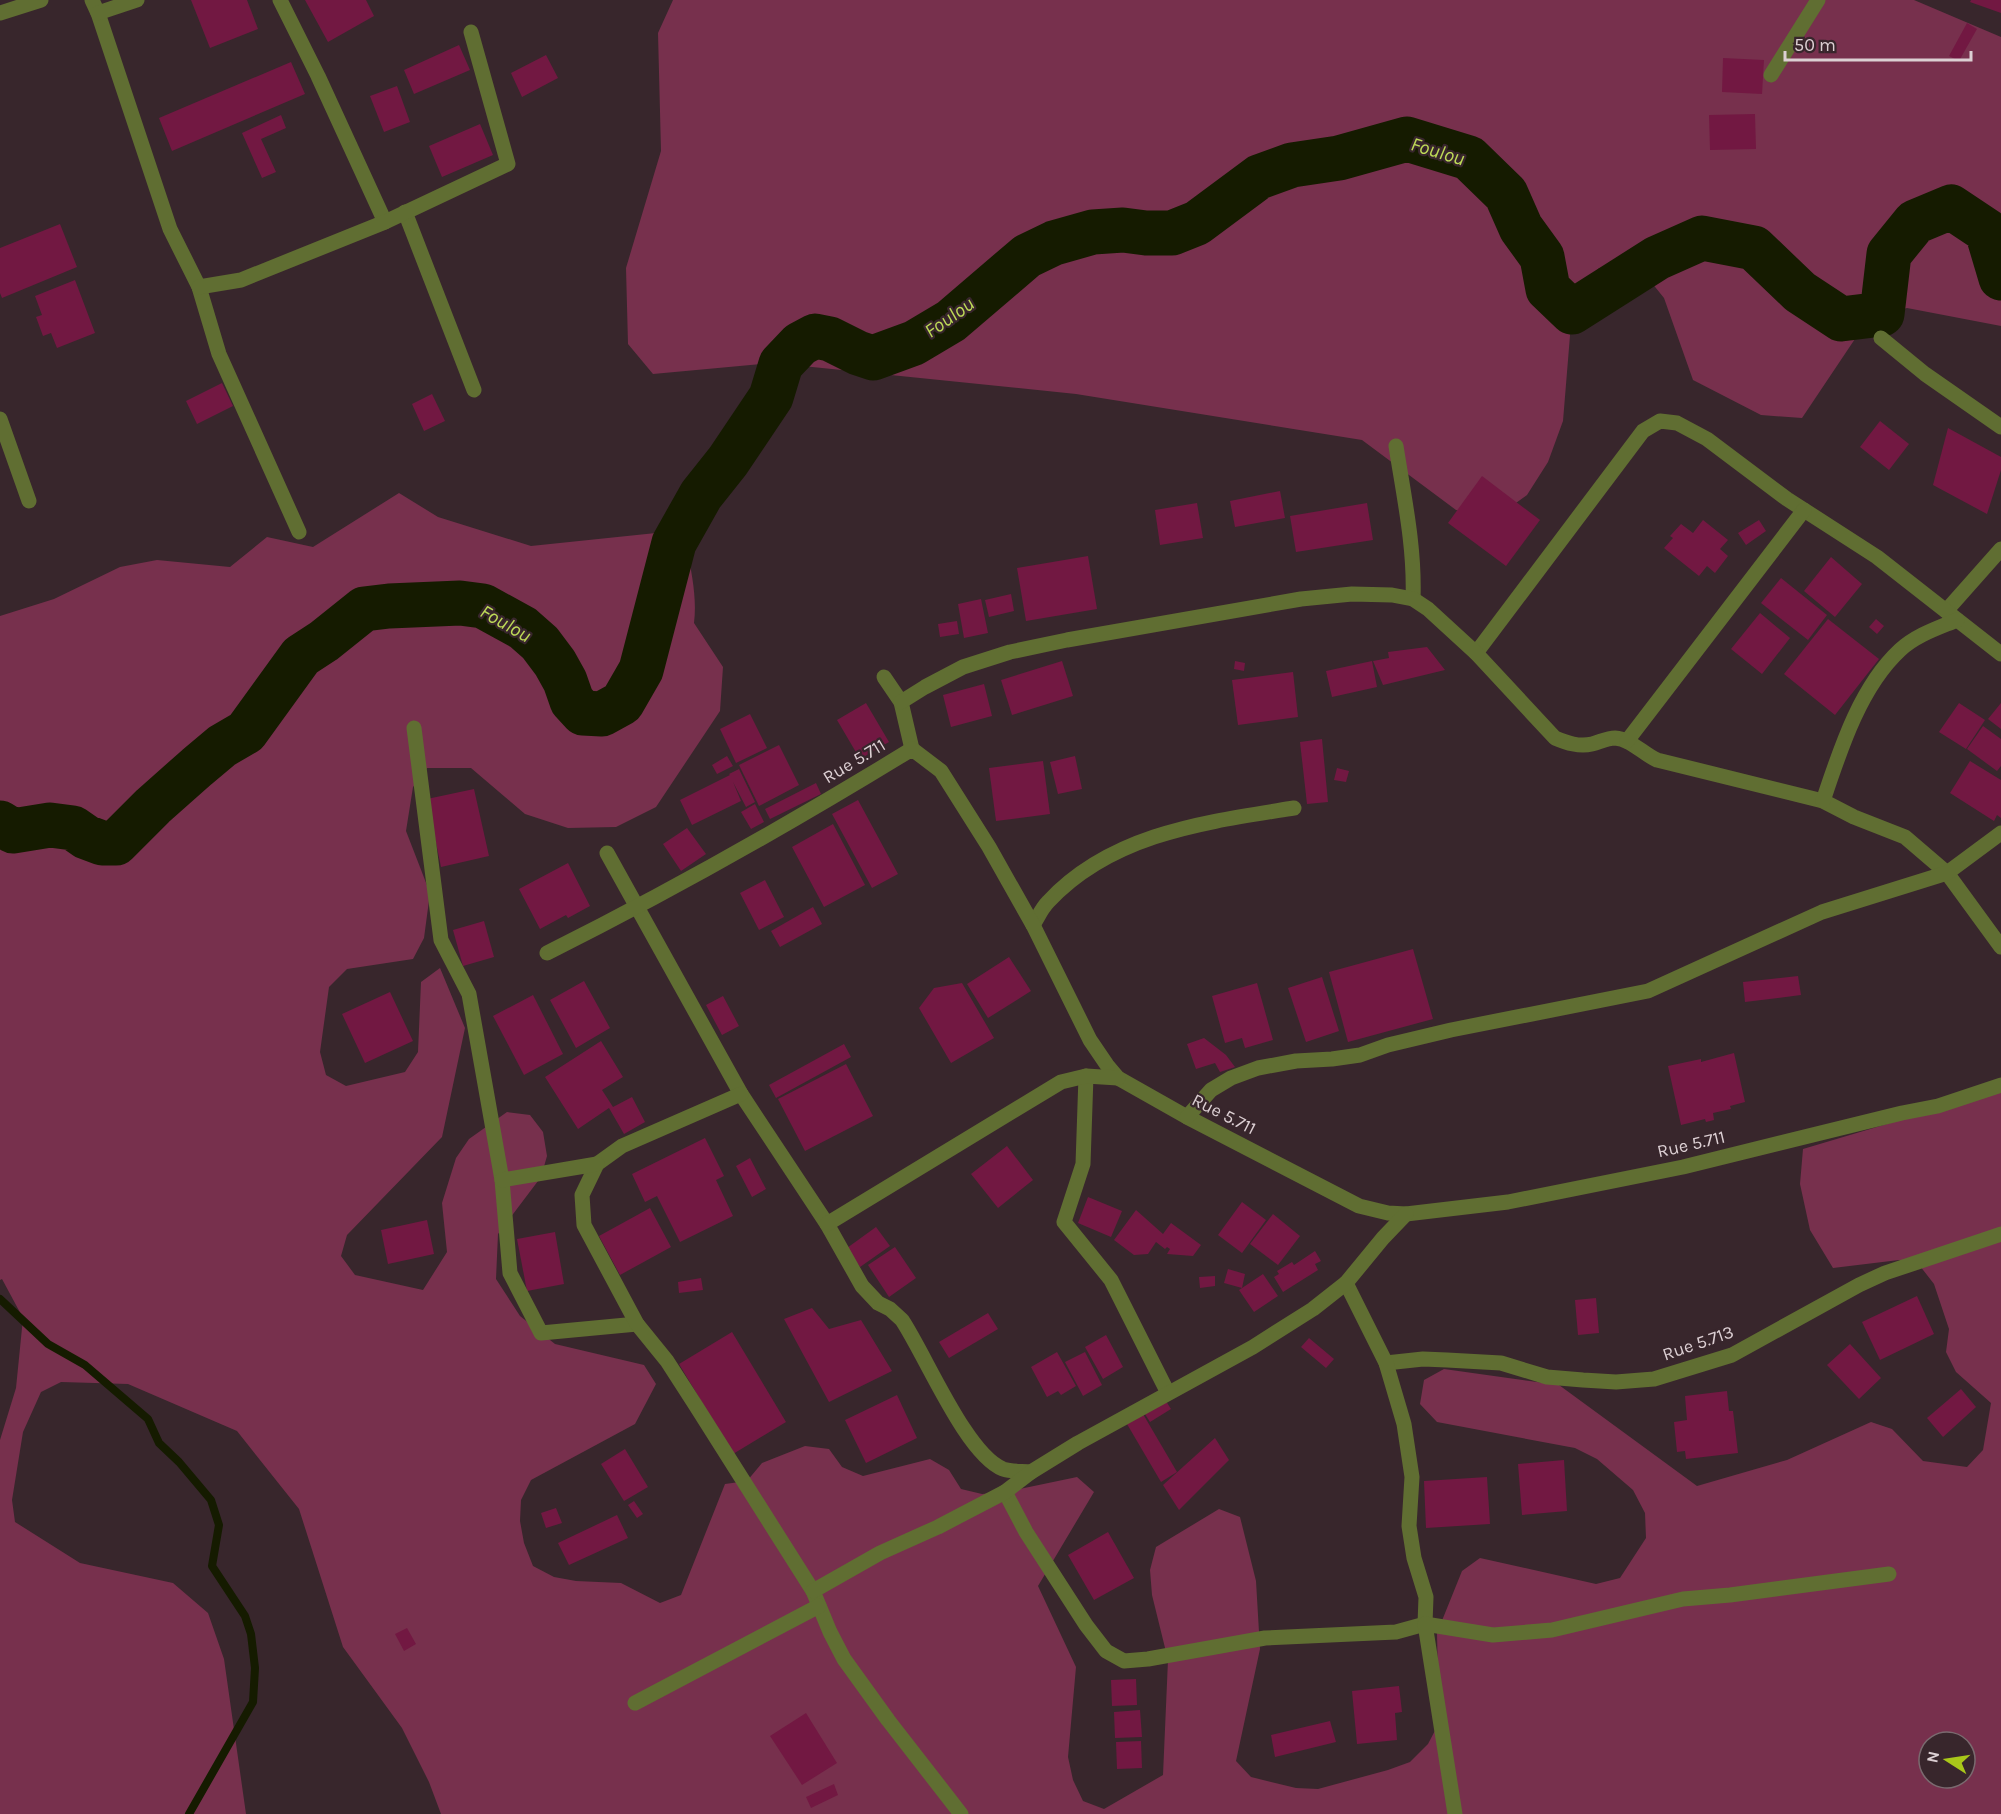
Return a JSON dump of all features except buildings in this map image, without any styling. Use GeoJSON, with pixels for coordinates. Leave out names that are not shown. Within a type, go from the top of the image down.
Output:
{"type":"FeatureCollection","features":[{"type":"Feature","properties":{"kind":"street"},"geometry":{"type":"LineString","coordinates":[[0,13],[41,0]]}},
{"type":"Feature","properties":{"kind":"street"},"geometry":{"type":"LineString","coordinates":[[137,0],[95,7],[170,229],[199,287],[219,354],[299,532]]}},
{"type":"Feature","properties":{"kind":"street"},"geometry":{"type":"LineString","coordinates":[[280,0],[318,76],[385,222]]}},
{"type":"Feature","properties":{"kind":"street"},"geometry":{"type":"LineString","coordinates":[[1771,75],[1818,0]]}},
{"type":"Feature","properties":{"kind":"street"},"geometry":{"type":"LineString","coordinates":[[199,287],[241,280],[385,222],[508,164],[471,32]]}},
{"type":"Feature","properties":{"kind":"street"},"geometry":{"type":"LineString","coordinates":[[405,212],[474,390]]}},
{"type":"Feature","properties":{"kind":"street"},"geometry":{"type":"LineString","coordinates":[[1881,338],[1925,374],[2001,427]]}},
{"type":"Feature","properties":{"kind":"street"},"geometry":{"type":"LineString","coordinates":[[0,419],[29,501]]}},
{"type":"Feature","properties":{"kind":"street"},"geometry":{"type":"LineString","coordinates":[[1476,653],[1643,431],[1660,421],[1677,423],[1707,439],[1804,510],[1877,557],[2001,654]]}},
{"type":"Feature","properties":{"kind":"street"},"geometry":{"type":"LineString","coordinates":[[1396,446],[1409,526],[1414,576],[1413,599]]}},
{"type":"Feature","properties":{"kind":"street"},"geometry":{"type":"LineString","coordinates":[[1627,741],[1804,510]]}},
{"type":"Feature","properties":{"kind":"street"},"geometry":{"type":"LineString","coordinates":[[1823,801],[1846,734],[1877,678],[1900,650],[1952,616],[2001,549]]}},
{"type":"Feature","properties":{"kind":"street"},"geometry":{"type":"LineString","coordinates":[[901,702],[963,667],[1010,652],[1067,640],[1301,599],[1352,594],[1392,595],[1413,599],[1428,609],[1476,653],[1555,738],[1573,745],[1592,744],[1602,739],[1616,738],[1627,741],[1646,755],[1657,759],[1823,801],[1854,817],[1905,837],[1947,873],[2001,947]]}},
{"type":"Feature","properties":{"kind":"street"},"geometry":{"type":"LineString","coordinates":[[884,677],[901,702],[912,749]]}},
{"type":"Feature","properties":{"kind":"street"},"geometry":{"type":"LineString","coordinates":[[414,728],[441,940],[469,994],[502,1180],[510,1273],[541,1333],[637,1324]]}},
{"type":"Feature","properties":{"kind":"street","name":"Rue 5.711"},"geometry":{"type":"LineString","coordinates":[[548,953],[637,908],[806,814],[912,749],[941,771],[1033,925],[1090,1040],[1118,1078],[1187,1117],[1359,1206],[1388,1213],[1406,1214],[1508,1202],[1683,1167],[1938,1106],[2001,1085]]}},
{"type":"Feature","properties":{"kind":"street"},"geometry":{"type":"LineString","coordinates":[[1033,925],[1047,903],[1065,886],[1088,867],[1116,851],[1159,835],[1195,826],[1294,808]]}},
{"type":"Feature","properties":{"kind":"street"},"geometry":{"type":"LineString","coordinates":[[1187,1117],[1211,1090],[1231,1078],[1258,1068],[1360,1054],[1451,1030],[1648,991],[1822,912],[1947,873],[2001,833]]}},
{"type":"Feature","properties":{"kind":"street"},"geometry":{"type":"LineString","coordinates":[[607,853],[741,1094],[827,1224],[862,1286],[878,1303],[890,1309],[902,1320],[969,1436],[985,1458],[1004,1470],[1031,1472]]}},
{"type":"Feature","properties":{"kind":"street"},"geometry":{"type":"LineString","coordinates":[[827,1224],[1061,1083],[1086,1076],[1118,1078]]}},
{"type":"Feature","properties":{"kind":"street"},"geometry":{"type":"LineString","coordinates":[[1086,1076],[1083,1164],[1064,1222],[1111,1280],[1168,1393]]}},
{"type":"Feature","properties":{"kind":"street"},"geometry":{"type":"LineString","coordinates":[[502,1180],[597,1164],[622,1146],[741,1094]]}},
{"type":"Feature","properties":{"kind":"street"},"geometry":{"type":"LineString","coordinates":[[597,1164],[582,1195],[584,1225],[637,1324],[667,1362],[813,1591],[844,1659],[961,1814]]}},
{"type":"Feature","properties":{"kind":"street"},"geometry":{"type":"LineString","coordinates":[[813,1591],[880,1553],[938,1527],[1005,1492],[1031,1472],[1078,1443],[1252,1347],[1313,1310],[1346,1283],[1406,1214]]}},
{"type":"Feature","properties":{"kind":"street","name":"Rue 5.713"},"geometry":{"type":"LineString","coordinates":[[1386,1363],[1424,1359],[1458,1360],[1501,1363],[1547,1377],[1616,1382],[1654,1378],[1732,1355],[1885,1273],[2001,1234]]}},
{"type":"Feature","properties":{"kind":"street"},"geometry":{"type":"LineString","coordinates":[[1346,1283],[1386,1363],[1404,1424],[1412,1477],[1409,1526],[1414,1558],[1426,1598],[1425,1624],[1455,1814]]}},
{"type":"Feature","properties":{"kind":"street"},"geometry":{"type":"LineString","coordinates":[[1005,1492],[1026,1532],[1086,1625],[1106,1650],[1124,1661],[1148,1659],[1265,1638],[1396,1632],[1425,1624],[1493,1635],[1552,1630],[1683,1599],[1889,1574]]}},
{"type":"Feature","properties":{"kind":"street"},"geometry":{"type":"LineString","coordinates":[[634,1703],[819,1606]]}},
{"type":"Feature","properties":{"kind":"shaded area"},"geometry":{"type":"Polygon","coordinates":[[[673,0],[1914,0],[2001,37],[2001,326],[1907,308],[1869,318],[1802,418],[1761,415],[1693,380],[1664,298],[1639,267],[1599,268],[1573,299],[1563,421],[1548,462],[1527,495],[1495,518],[1456,510],[1362,440],[1076,394],[773,363],[653,374],[628,344],[626,268],[661,151],[658,33],[673,0]]]}},
{"type":"Feature","properties":{"kind":"shaded area"},"geometry":{"type":"Polygon","coordinates":[[[399,493],[438,517],[531,546],[704,528],[687,550],[694,596],[694,623],[723,667],[720,711],[656,807],[616,827],[568,828],[525,814],[471,768],[427,768],[413,787],[406,831],[430,893],[424,938],[413,959],[347,969],[329,987],[320,1052],[326,1075],[346,1086],[405,1072],[418,1052],[421,982],[440,968],[465,1028],[442,1137],[347,1235],[341,1256],[355,1275],[423,1290],[447,1252],[442,1203],[456,1158],[469,1139],[507,1112],[530,1115],[543,1132],[547,1156],[541,1177],[498,1234],[496,1279],[520,1316],[555,1344],[644,1365],[656,1384],[635,1424],[531,1480],[521,1500],[520,1521],[524,1543],[533,1566],[554,1577],[576,1581],[621,1583],[660,1603],[681,1595],[725,1484],[747,1481],[762,1463],[805,1446],[829,1449],[842,1467],[863,1476],[930,1459],[949,1470],[961,1489],[982,1494],[1005,1492],[1077,1477],[1094,1492],[1038,1586],[1076,1667],[1068,1757],[1073,1780],[1083,1801],[1104,1809],[1163,1775],[1168,1660],[1152,1595],[1150,1570],[1156,1547],[1219,1509],[1240,1517],[1256,1581],[1260,1649],[1236,1761],[1251,1777],[1296,1788],[1318,1789],[1388,1770],[1410,1762],[1428,1744],[1439,1723],[1437,1633],[1462,1571],[1480,1558],[1596,1584],[1620,1578],[1646,1538],[1645,1513],[1633,1490],[1597,1459],[1575,1448],[1437,1422],[1420,1404],[1424,1380],[1444,1369],[1559,1385],[1697,1486],[1787,1460],[1871,1422],[1892,1429],[1923,1461],[1967,1467],[1983,1450],[1991,1403],[1956,1372],[1946,1352],[1949,1329],[1934,1284],[1920,1266],[1899,1260],[1833,1268],[1810,1230],[1800,1184],[1803,1149],[2001,1090],[2001,1814],[441,1814],[429,1782],[402,1728],[343,1647],[299,1509],[237,1431],[128,1384],[61,1382],[41,1392],[23,1432],[12,1500],[15,1522],[80,1563],[173,1583],[208,1613],[224,1659],[246,1814],[0,1814],[0,1440],[16,1388],[23,1318],[2,1279],[0,1280],[0,616],[54,599],[120,567],[157,560],[230,567],[267,537],[313,547],[399,493]]]}},
{"type":"Feature","properties":{"kind":"waterway","name":"Foulou"},"geometry":{"type":"LineString","coordinates":[[0,823],[13,831],[50,825],[73,828],[86,837],[102,843],[116,843],[197,767],[222,746],[246,732],[301,656],[364,609],[460,603],[483,606],[523,628],[540,643],[565,681],[572,701],[583,713],[602,714],[622,703],[641,670],[674,543],[701,495],[728,461],[771,397],[781,364],[800,344],[815,336],[830,339],[873,358],[914,343],[951,321],[1027,256],[1054,243],[1093,232],[1123,230],[1172,233],[1197,223],[1259,177],[1292,165],[1339,158],[1407,139],[1469,158],[1506,194],[1521,228],[1542,257],[1548,289],[1572,312],[1657,258],[1702,238],[1754,248],[1800,292],[1841,319],[1882,314],[1889,254],[1915,222],[1951,207],[1987,231],[2001,278]]}},
{"type":"Feature","properties":{"kind":"waterway"},"geometry":{"type":"LineString","coordinates":[[0,1299],[48,1344],[85,1365],[148,1419],[159,1443],[179,1462],[211,1500],[219,1525],[212,1566],[245,1616],[251,1634],[255,1668],[253,1702],[189,1814]]}}]}
